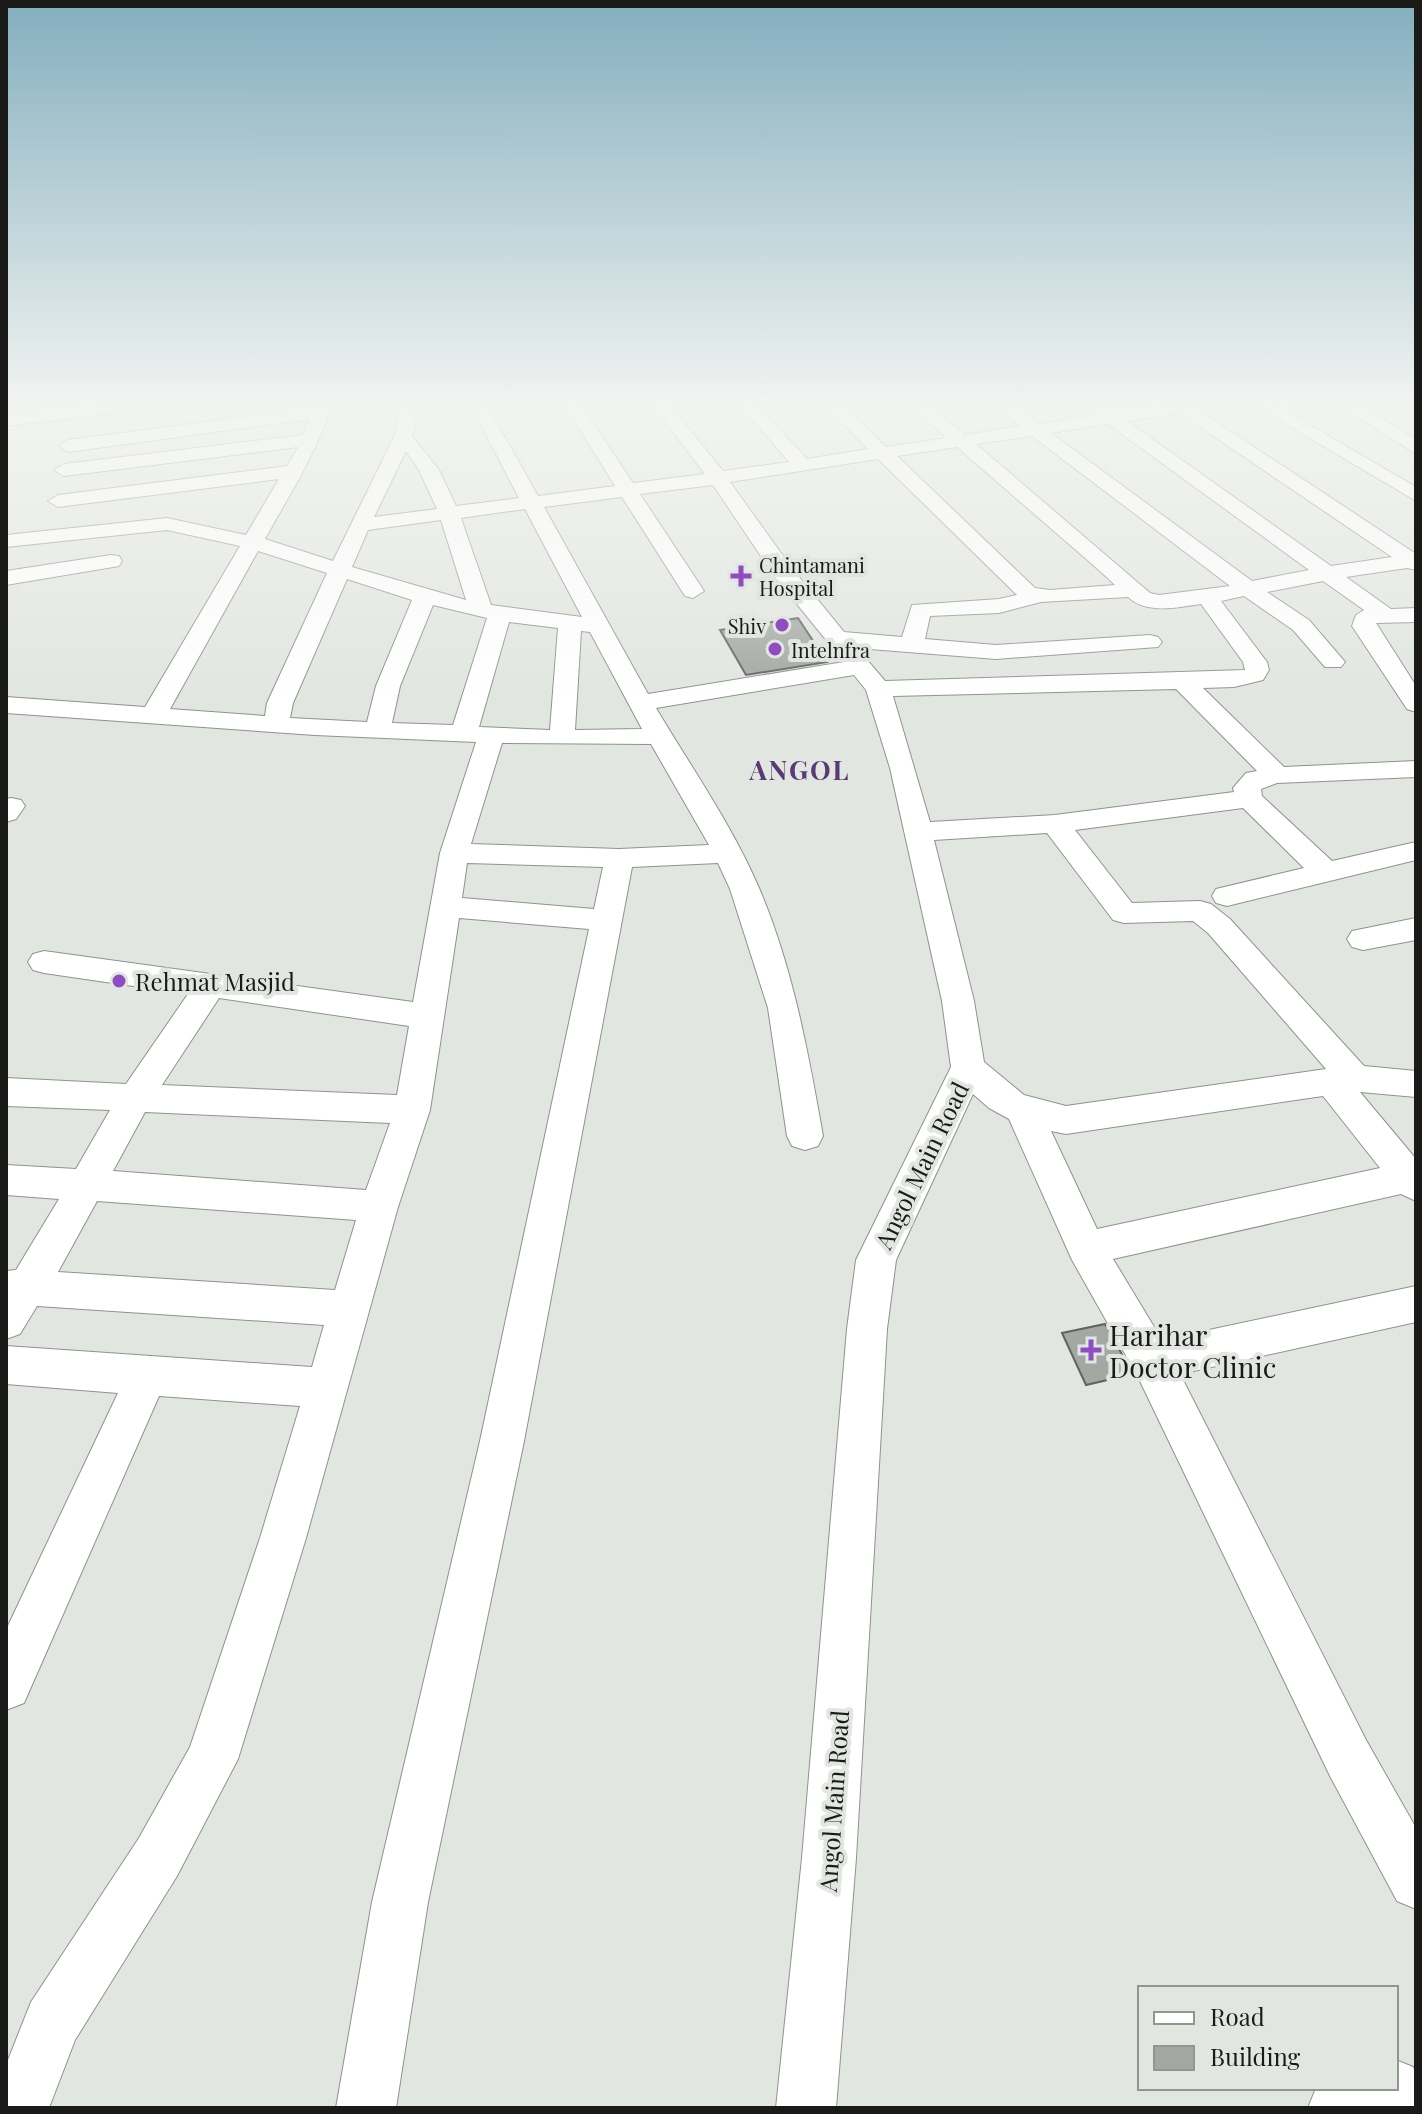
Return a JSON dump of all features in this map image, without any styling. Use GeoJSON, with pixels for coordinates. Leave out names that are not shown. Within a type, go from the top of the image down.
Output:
{"type":"FeatureCollection","features":[{"type":"Feature","properties":{"kind":"street"},"geometry":{"type":"LineString","coordinates":[[49,535],[58,501]]}},
{"type":"Feature","properties":{"kind":"street"},"geometry":{"type":"LineString","coordinates":[[153,716],[275,501]]}},
{"type":"Feature","properties":{"kind":"street"},"geometry":{"type":"LineString","coordinates":[[276,724],[280,703],[372,501]]}},
{"type":"Feature","properties":{"kind":"street"},"geometry":{"type":"LineString","coordinates":[[19,2108],[52,2023],[158,1857],[212,1759],[328,1388],[379,1207],[412,1110],[444,907],[478,734],[490,612],[442,501]]}},
{"type":"Feature","properties":{"kind":"street"},"geometry":{"type":"LineString","coordinates":[[360,525],[550,501]]}},
{"type":"Feature","properties":{"kind":"street"},"geometry":{"type":"LineString","coordinates":[[636,501],[693,591]]}},
{"type":"Feature","properties":{"kind":"street","name":"Angol Main Road"},"geometry":{"type":"LineString","coordinates":[[734,501],[783,572],[859,665],[893,730],[958,1001],[968,1067],[876,1260],[867,1329],[829,1858],[806,2108]]}},
{"type":"Feature","properties":{"kind":"street"},"geometry":{"type":"LineString","coordinates":[[931,501],[1020,588],[1039,596]]}},
{"type":"Feature","properties":{"kind":"street"},"geometry":{"type":"LineString","coordinates":[[1031,501],[1108,566],[1131,590],[1151,602],[1207,597],[1329,573],[1415,561]]}},
{"type":"Feature","properties":{"kind":"street"},"geometry":{"type":"LineString","coordinates":[[1130,501],[1301,625],[1333,662]]}},
{"type":"Feature","properties":{"kind":"street"},"geometry":{"type":"LineString","coordinates":[[1227,501],[1385,615]]}},
{"type":"Feature","properties":{"kind":"street"},"geometry":{"type":"LineString","coordinates":[[1324,501],[1415,561]]}},
{"type":"Feature","properties":{"kind":"street"},"geometry":{"type":"LineString","coordinates":[[532,503],[745,889],[784,1008],[805,1136]]}},
{"type":"Feature","properties":{"kind":"street"},"geometry":{"type":"LineString","coordinates":[[6,541],[167,524],[251,542],[425,597],[490,612],[600,626]]}},
{"type":"Feature","properties":{"kind":"street"},"geometry":{"type":"LineString","coordinates":[[6,578],[111,561]]}},
{"type":"Feature","properties":{"kind":"street"},"geometry":{"type":"LineString","coordinates":[[911,647],[920,610],[999,606],[1039,596],[1131,590]]}},
{"type":"Feature","properties":{"kind":"street"},"geometry":{"type":"LineString","coordinates":[[378,728],[388,686],[425,597]]}},
{"type":"Feature","properties":{"kind":"street"},"geometry":{"type":"LineString","coordinates":[[859,665],[1182,681],[1248,678],[1257,670],[1226,619],[1207,597]]}},
{"type":"Feature","properties":{"kind":"street"},"geometry":{"type":"LineString","coordinates":[[1416,615],[1368,616],[1364,626],[1416,704]]}},
{"type":"Feature","properties":{"kind":"street"},"geometry":{"type":"LineString","coordinates":[[562,738],[570,623]]}},
{"type":"Feature","properties":{"kind":"street"},"geometry":{"type":"LineString","coordinates":[[640,703],[859,665],[911,647],[996,652],[1150,642]]}},
{"type":"Feature","properties":{"kind":"street"},"geometry":{"type":"LineString","coordinates":[[1182,681],[1277,775]]}},
{"type":"Feature","properties":{"kind":"street"},"geometry":{"type":"LineString","coordinates":[[6,705],[276,724],[562,738],[659,736]]}},
{"type":"Feature","properties":{"kind":"street"},"geometry":{"type":"LineString","coordinates":[[1325,871],[1249,799],[1247,788],[1256,779],[1277,775],[1416,769]]}},
{"type":"Feature","properties":{"kind":"street"},"geometry":{"type":"LineString","coordinates":[[917,832],[1055,824],[1249,799]]}},
{"type":"Feature","properties":{"kind":"street"},"geometry":{"type":"LineString","coordinates":[[1055,824],[1124,913],[1200,911],[1219,926],[1343,1080],[1412,1182],[1086,1248]]}},
{"type":"Feature","properties":{"kind":"street"},"geometry":{"type":"LineString","coordinates":[[1227,896],[1416,851]]}},
{"type":"Feature","properties":{"kind":"street"},"geometry":{"type":"LineString","coordinates":[[454,853],[619,858],[727,853]]}},
{"type":"Feature","properties":{"kind":"street"},"geometry":{"type":"LineString","coordinates":[[366,2108],[400,1902],[499,1457],[619,858]]}},
{"type":"Feature","properties":{"kind":"street"},"geometry":{"type":"LineString","coordinates":[[444,907],[607,920]]}},
{"type":"Feature","properties":{"kind":"street"},"geometry":{"type":"LineString","coordinates":[[1363,939],[1416,929]]}},
{"type":"Feature","properties":{"kind":"street"},"geometry":{"type":"LineString","coordinates":[[44,962],[426,1016]]}},
{"type":"Feature","properties":{"kind":"street"},"geometry":{"type":"LineString","coordinates":[[6,1321],[17,1287],[86,1184],[134,1099],[210,987]]}},
{"type":"Feature","properties":{"kind":"street"},"geometry":{"type":"LineString","coordinates":[[968,1067],[992,1094],[1024,1112],[1066,1120],[1343,1080],[1416,1084]]}},
{"type":"Feature","properties":{"kind":"street"},"geometry":{"type":"LineString","coordinates":[[6,1092],[412,1110]]}},
{"type":"Feature","properties":{"kind":"street"},"geometry":{"type":"LineString","coordinates":[[1024,1112],[1086,1248],[1152,1361],[1348,1758],[1416,1882]]}},
{"type":"Feature","properties":{"kind":"street"},"geometry":{"type":"LineString","coordinates":[[6,1180],[379,1207]]}},
{"type":"Feature","properties":{"kind":"street"},"geometry":{"type":"LineString","coordinates":[[17,1287],[350,1309]]}},
{"type":"Feature","properties":{"kind":"street"},"geometry":{"type":"LineString","coordinates":[[1152,1361],[1416,1304]]}},
{"type":"Feature","properties":{"kind":"street"},"geometry":{"type":"LineString","coordinates":[[6,1365],[328,1388]]}},
{"type":"Feature","properties":{"kind":"street"},"geometry":{"type":"LineString","coordinates":[[6,1685],[147,1376]]}},
{"type":"Feature","properties":{"kind":"street"},"geometry":{"type":"LineString","coordinates":[[1338,2108],[1386,2090]]}},
{"type":"Feature","properties":{"kind":"building","name":"Intelnfra"},"geometry":{"type":"Polygon","coordinates":[[[798,618],[827,662],[746,675],[720,630],[798,618]]]}},
{"type":"Feature","properties":{"kind":"building"},"geometry":{"type":"Polygon","coordinates":[[[1105,1324],[1133,1374],[1086,1385],[1062,1333],[1105,1324]]]}},
{"type":"Feature","properties":{"kind":"place","name":"Chintamani Hospital"},"geometry":{"type":"Point","coordinates":[741,576]}},
{"type":"Feature","properties":{"kind":"place","name":"Shiv"},"geometry":{"type":"Point","coordinates":[782,625]}},
{"type":"Feature","properties":{"kind":"place","name":"Intelnfra"},"geometry":{"type":"Point","coordinates":[775,649]}},
{"type":"Feature","properties":{"kind":"place","name":"Rehmat Masjid"},"geometry":{"type":"Point","coordinates":[119,981]}},
{"type":"Feature","properties":{"kind":"place","name":"Harihar Doctor Clinic"},"geometry":{"type":"Point","coordinates":[1091,1350]}},
{"type":"Feature","properties":{"kind":"district","name":"ANGOL"},"geometry":{"type":"Point","coordinates":[800,769]}}]}
